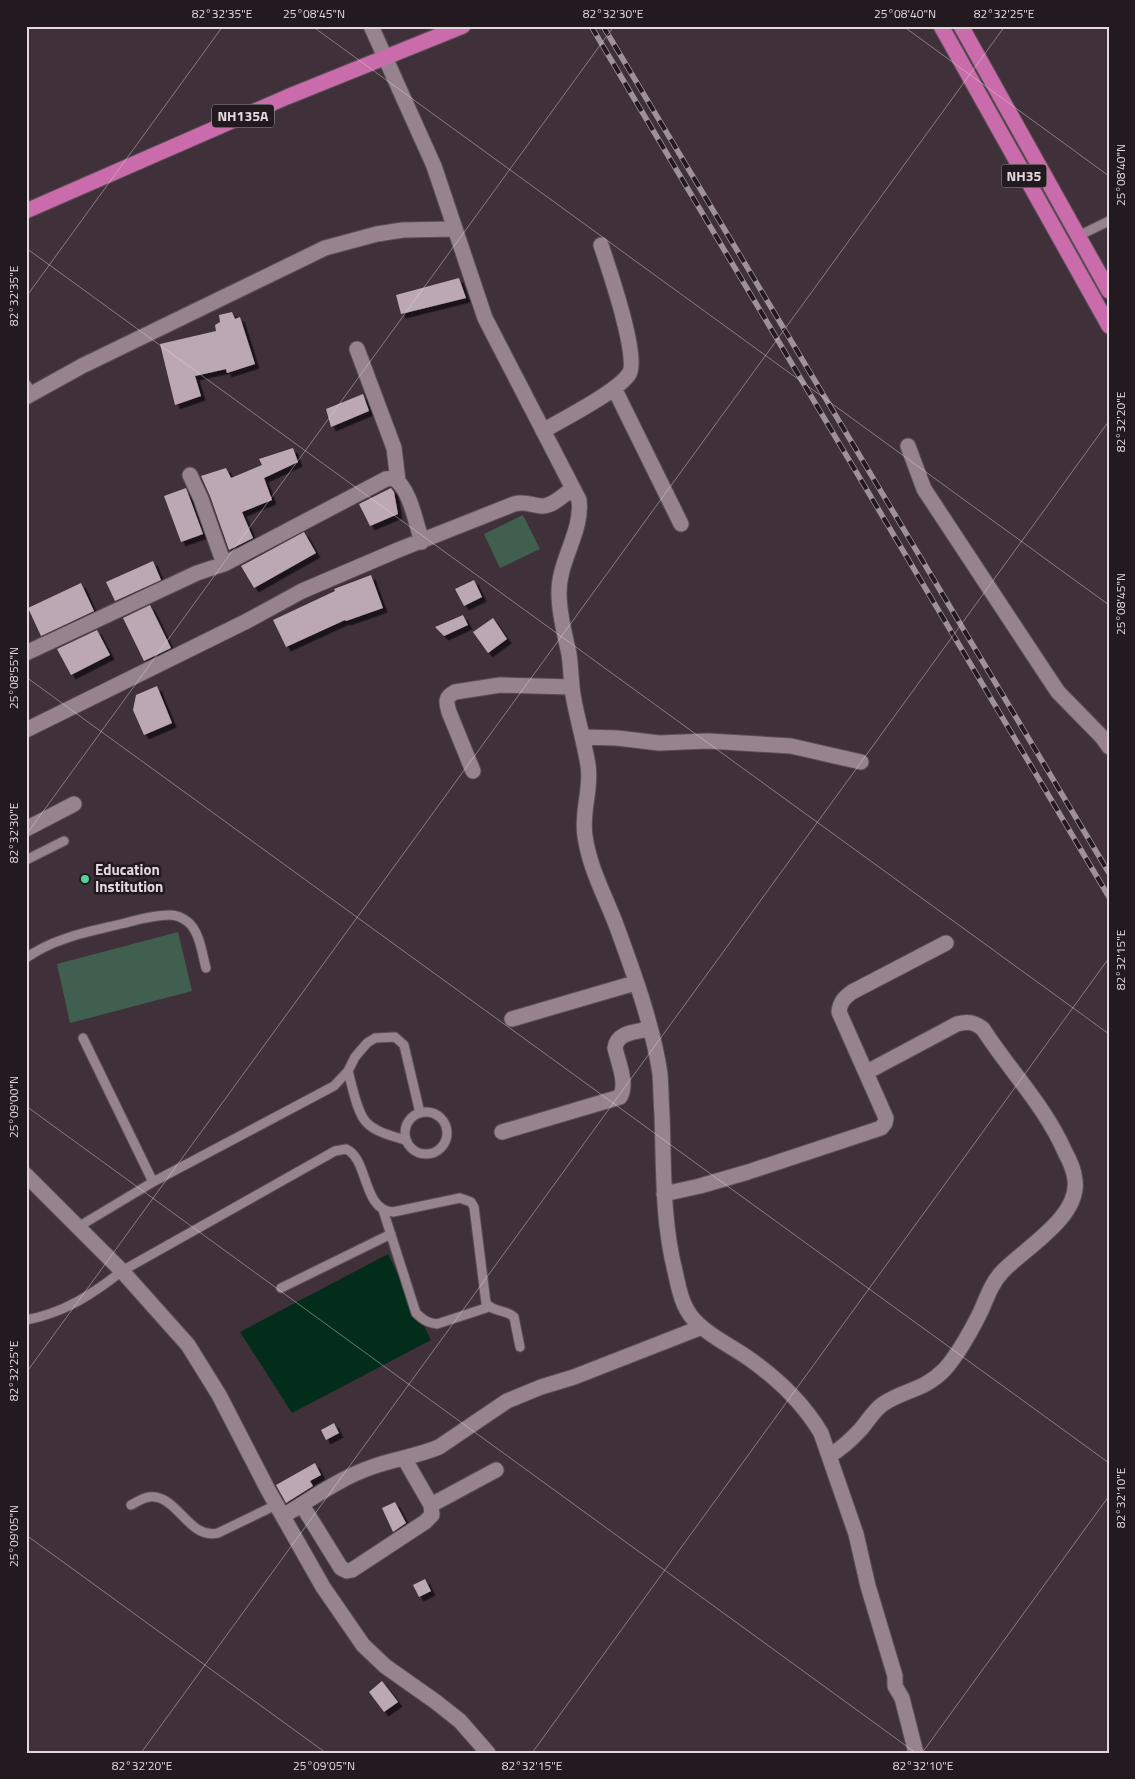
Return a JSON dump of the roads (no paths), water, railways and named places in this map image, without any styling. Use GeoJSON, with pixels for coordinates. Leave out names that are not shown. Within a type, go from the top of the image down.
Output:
{"type":"FeatureCollection","features":[{"type":"Feature","properties":{"kind":"highway","name":"NH135A"},"geometry":{"type":"LineString","coordinates":[[26,211],[287,97],[463,26]]}},
{"type":"Feature","properties":{"kind":"highway","name":"NH35"},"geometry":{"type":"LineString","coordinates":[[941,26],[1109,326]]}},
{"type":"Feature","properties":{"kind":"highway","name":"NH35"},"geometry":{"type":"LineString","coordinates":[[961,26],[1109,291]]}},
{"type":"Feature","properties":{"kind":"street"},"geometry":{"type":"LineString","coordinates":[[371,26],[434,166],[484,318],[579,500],[579,519],[565,558],[558,594],[572,687],[588,767],[588,791],[583,820],[585,838],[590,859],[616,926],[635,983],[660,1074],[664,1194],[669,1249],[681,1298],[695,1322],[785,1386],[812,1418],[821,1433],[856,1534],[871,1595],[896,1676],[896,1686],[902,1698],[916,1753]]}},
{"type":"Feature","properties":{"kind":"street"},"geometry":{"type":"LineString","coordinates":[[28,391],[324,248],[377,234],[403,230],[455,229]]}},
{"type":"Feature","properties":{"kind":"street"},"geometry":{"type":"LineString","coordinates":[[543,431],[614,388],[630,373],[632,352],[601,245]]}},
{"type":"Feature","properties":{"kind":"street"},"geometry":{"type":"LineString","coordinates":[[357,349],[394,448],[398,481]]}},
{"type":"Feature","properties":{"kind":"street"},"geometry":{"type":"LineString","coordinates":[[614,388],[681,524]]}},
{"type":"Feature","properties":{"kind":"street"},"geometry":{"type":"LineString","coordinates":[[908,446],[924,488],[1058,692],[1102,737],[1109,747]]}},
{"type":"Feature","properties":{"kind":"street"},"geometry":{"type":"LineString","coordinates":[[190,475],[201,499],[224,564]]}},
{"type":"Feature","properties":{"kind":"street"},"geometry":{"type":"LineString","coordinates":[[26,653],[197,573],[224,564],[386,478],[393,478],[398,481],[407,494],[422,542]]}},
{"type":"Feature","properties":{"kind":"street"},"geometry":{"type":"LineString","coordinates":[[26,730],[302,592],[514,504],[521,502],[542,506],[548,505],[573,488]]}},
{"type":"Feature","properties":{"kind":"street"},"geometry":{"type":"LineString","coordinates":[[473,771],[446,704],[447,698],[450,695],[455,692],[500,685],[572,687]]}},
{"type":"Feature","properties":{"kind":"street"},"geometry":{"type":"LineString","coordinates":[[582,737],[659,742],[708,741],[791,746],[861,762]]}},
{"type":"Feature","properties":{"kind":"street"},"geometry":{"type":"LineString","coordinates":[[26,829],[74,804]]}},
{"type":"Feature","properties":{"kind":"street"},"geometry":{"type":"LineString","coordinates":[[664,1194],[748,1172],[881,1128],[885,1124],[886,1118],[839,1012],[840,1005],[844,998],[852,992],[946,943]]}},
{"type":"Feature","properties":{"kind":"street"},"geometry":{"type":"LineString","coordinates":[[512,1019],[635,983]]}},
{"type":"Feature","properties":{"kind":"street"},"geometry":{"type":"LineString","coordinates":[[829,1456],[848,1442],[882,1404],[926,1385],[946,1368],[969,1334],[991,1288],[1000,1274],[1012,1261],[1051,1229],[1068,1210],[1076,1182],[1073,1168],[1059,1137],[1037,1101],[983,1029],[975,1023],[967,1021],[957,1024],[867,1072]]}},
{"type":"Feature","properties":{"kind":"street"},"geometry":{"type":"LineString","coordinates":[[502,1132],[620,1097],[624,1086],[615,1048],[616,1043],[620,1037],[626,1034],[649,1029]]}},
{"type":"Feature","properties":{"kind":"street"},"geometry":{"type":"LineString","coordinates":[[26,1175],[122,1271],[188,1345],[204,1369],[279,1510],[323,1587],[363,1645],[385,1666],[460,1721],[488,1753]]}},
{"type":"Feature","properties":{"kind":"street"},"geometry":{"type":"LineString","coordinates":[[279,1510],[302,1505],[371,1467],[428,1452],[439,1447],[507,1401],[702,1327]]}},
{"type":"Feature","properties":{"kind":"street"},"geometry":{"type":"LineString","coordinates":[[302,1505],[341,1568],[347,1571],[352,1570],[430,1518],[433,1511],[431,1505],[404,1458]]}},
{"type":"Feature","properties":{"kind":"street"},"geometry":{"type":"LineString","coordinates":[[431,1505],[496,1470]]}},
{"type":"Feature","properties":{"kind":"lane"},"geometry":{"type":"LineString","coordinates":[[1078,236],[1109,222]]}},
{"type":"Feature","properties":{"kind":"lane"},"geometry":{"type":"LineString","coordinates":[[26,860],[64,841]]}},
{"type":"Feature","properties":{"kind":"lane"},"geometry":{"type":"LineString","coordinates":[[26,958],[50,945],[77,935],[151,917],[172,915],[189,923],[195,931],[206,968]]}},
{"type":"Feature","properties":{"kind":"lane"},"geometry":{"type":"LineString","coordinates":[[78,1227],[153,1182],[334,1086],[348,1071],[354,1057],[366,1043],[375,1038],[395,1037],[404,1045],[420,1113]]}},
{"type":"Feature","properties":{"kind":"lane"},"geometry":{"type":"LineString","coordinates":[[83,1038],[153,1182]]}},
{"type":"Feature","properties":{"kind":"lane"},"geometry":{"type":"LineString","coordinates":[[348,1071],[361,1114],[366,1123],[382,1132],[407,1141]]}},
{"type":"Feature","properties":{"kind":"lane"},"geometry":{"type":"LineString","coordinates":[[420,1113],[433,1113],[444,1121],[448,1135],[446,1141],[437,1152],[424,1154],[411,1148],[407,1141],[406,1128],[409,1122],[420,1113]]}},
{"type":"Feature","properties":{"kind":"lane"},"geometry":{"type":"LineString","coordinates":[[26,1320],[67,1308],[102,1287],[122,1271],[340,1149],[346,1149],[354,1155],[376,1204],[384,1210],[393,1212],[460,1198],[471,1202],[474,1206],[485,1300],[489,1307]]}},
{"type":"Feature","properties":{"kind":"lane"},"geometry":{"type":"LineString","coordinates":[[384,1210],[416,1313],[429,1323],[437,1324],[489,1307],[507,1312],[514,1317],[520,1347]]}},
{"type":"Feature","properties":{"kind":"lane"},"geometry":{"type":"LineString","coordinates":[[281,1288],[391,1234]]}},
{"type":"Feature","properties":{"kind":"lane"},"geometry":{"type":"LineString","coordinates":[[131,1505],[143,1498],[160,1498],[198,1530],[212,1535],[279,1510]]}},
{"type":"Feature","properties":{"kind":"railway"},"geometry":{"type":"LineString","coordinates":[[591,26],[1109,897]]}},
{"type":"Feature","properties":{"kind":"railway"},"geometry":{"type":"LineString","coordinates":[[603,26],[1109,873]]}},
{"type":"Feature","properties":{"kind":"place","name":"Education Institution"},"geometry":{"type":"Point","coordinates":[85,879]}}]}
